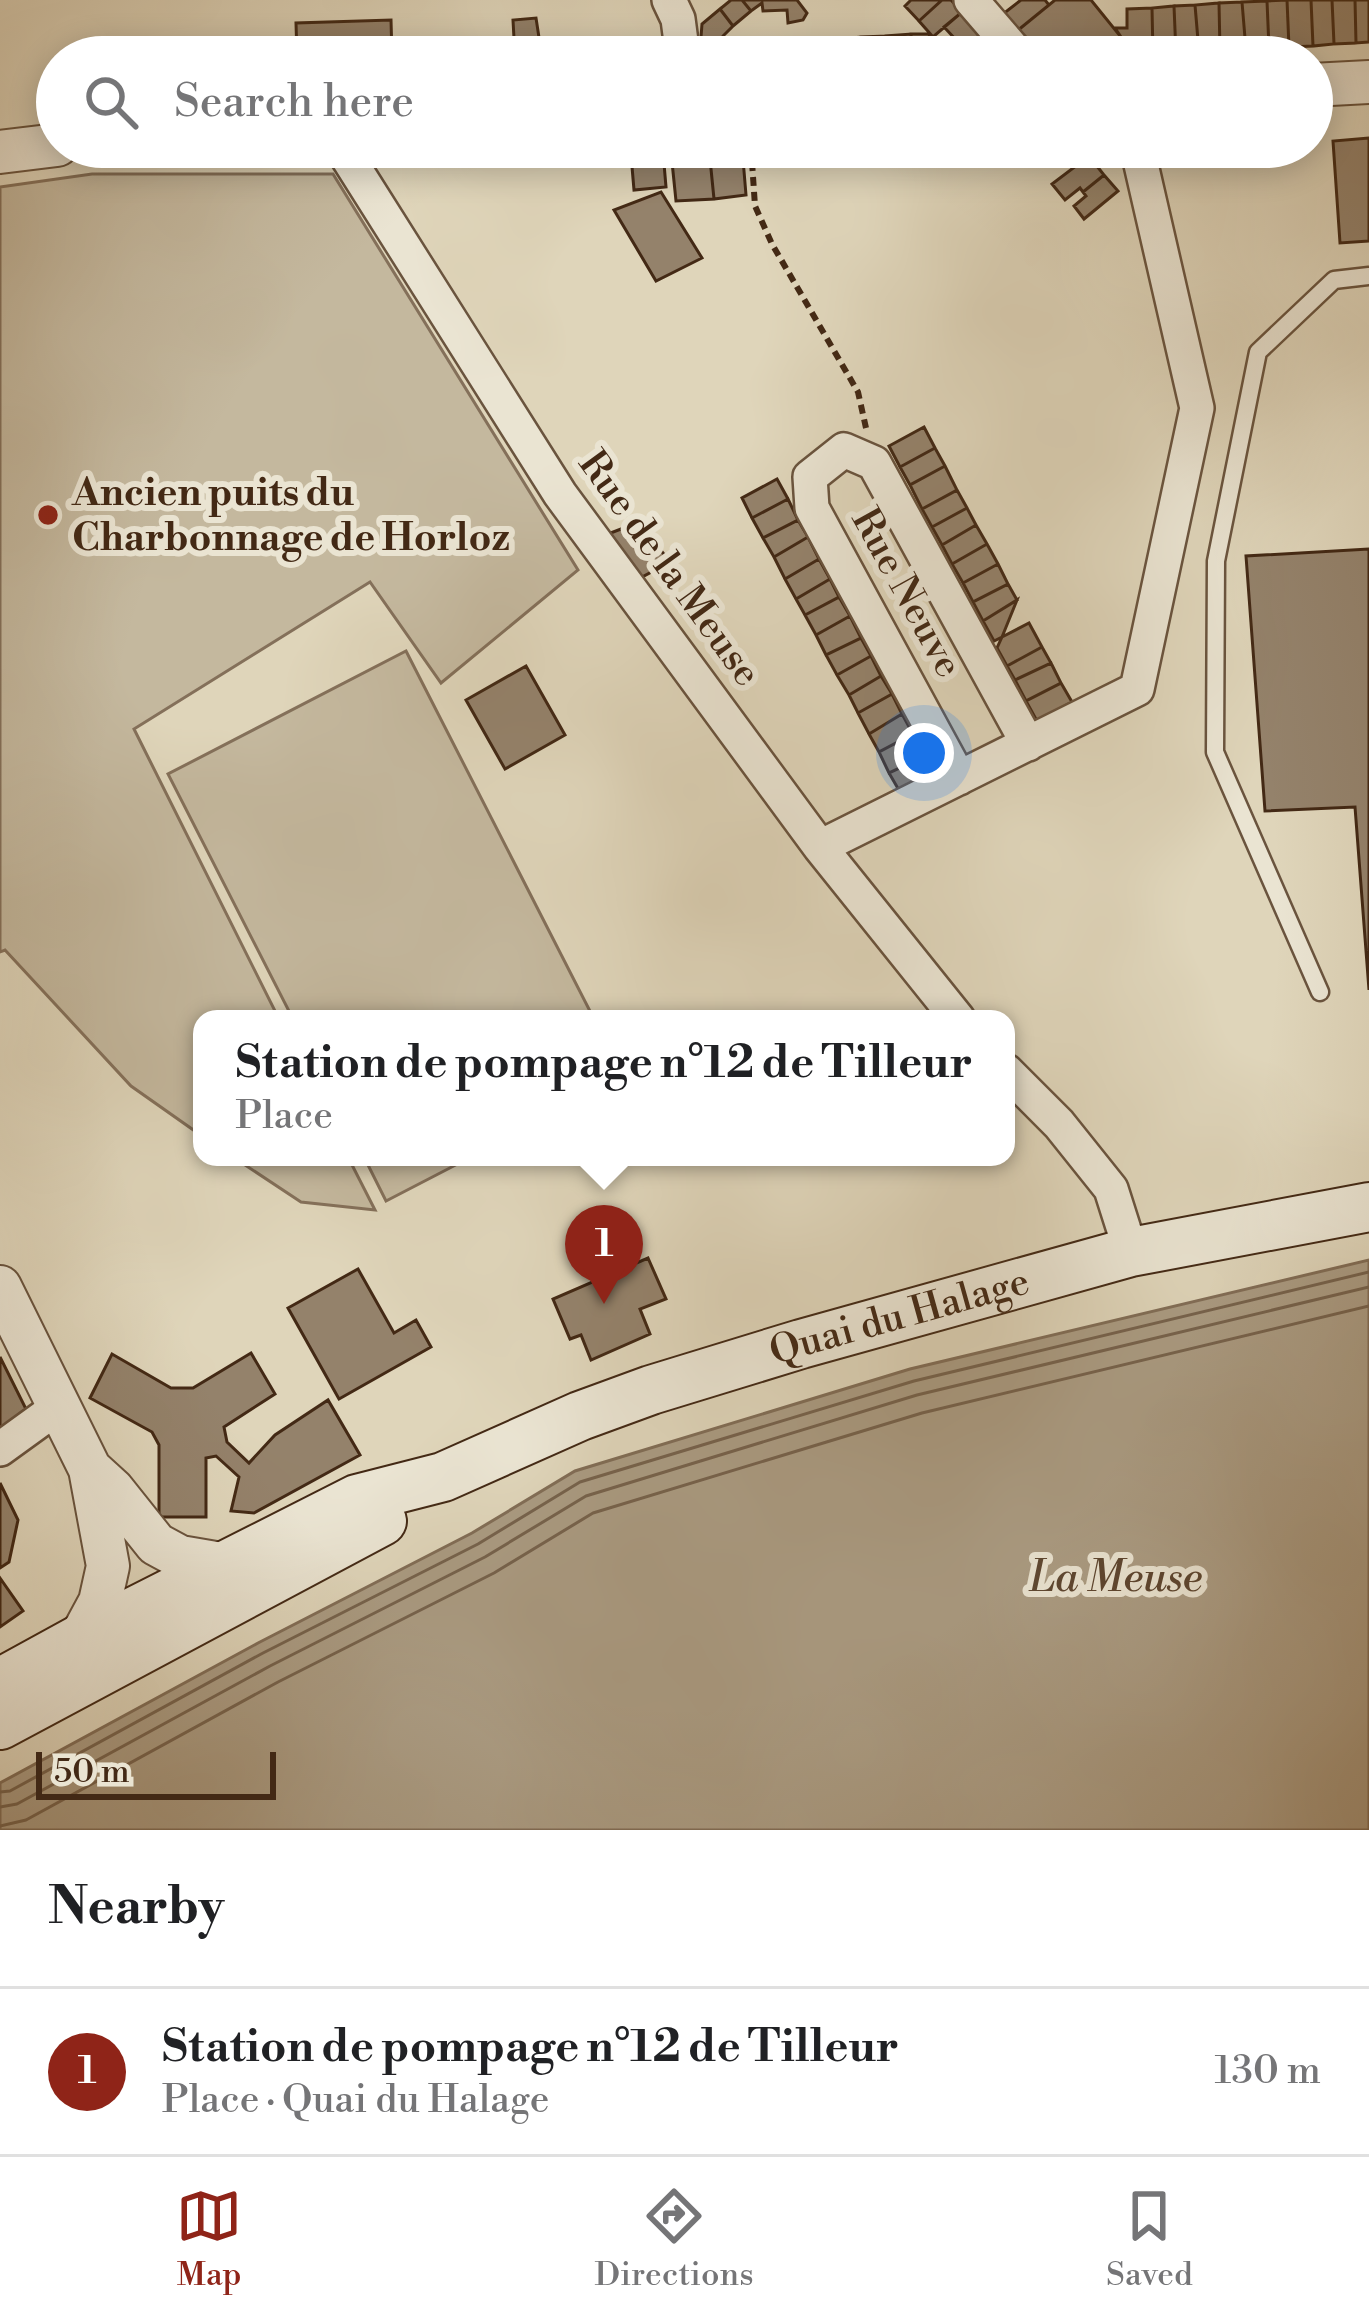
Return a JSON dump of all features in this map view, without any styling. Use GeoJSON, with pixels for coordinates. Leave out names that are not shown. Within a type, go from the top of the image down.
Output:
{"type":"FeatureCollection","features":[{"type":"Feature","properties":{"kind":"main road","name":"Quai du Halage"},"geometry":{"type":"LineString","coordinates":[[0,1683],[357,1499],[443,1477],[651,1390],[1131,1252],[1369,1207]]}},
{"type":"Feature","properties":{"kind":"main road","name":"Quai du Halage"},"geometry":{"type":"LineString","coordinates":[[0,1725],[371,1529],[443,1477]]}},
{"type":"Feature","properties":{"kind":"street"},"geometry":{"type":"LineString","coordinates":[[971,0],[1002,36]]}},
{"type":"Feature","properties":{"kind":"street"},"geometry":{"type":"LineString","coordinates":[[682,36],[683,6]]}},
{"type":"Feature","properties":{"kind":"street"},"geometry":{"type":"LineString","coordinates":[[1333,84],[1369,82]]}},
{"type":"Feature","properties":{"kind":"street"},"geometry":{"type":"LineString","coordinates":[[0,152],[36,148]]}},
{"type":"Feature","properties":{"kind":"street","name":"Rue de la Meuse"},"geometry":{"type":"LineString","coordinates":[[354,168],[560,494],[820,847],[950,1010]]}},
{"type":"Feature","properties":{"kind":"street"},"geometry":{"type":"LineString","coordinates":[[820,847],[1138,688],[1197,409],[1142,168]]}},
{"type":"Feature","properties":{"kind":"street","name":"Rue Neuve"},"geometry":{"type":"LineString","coordinates":[[959,778],[812,508],[810,477],[844,450],[874,463],[1028,744]]}},
{"type":"Feature","properties":{"kind":"street"},"geometry":{"type":"LineString","coordinates":[[1015,1080],[1059,1124],[1111,1189],[1131,1252]]}},
{"type":"Feature","properties":{"kind":"street"},"geometry":{"type":"LineString","coordinates":[[0,1287],[90,1469],[108,1566],[100,1602],[80,1639]]}},
{"type":"Feature","properties":{"kind":"street"},"geometry":{"type":"LineString","coordinates":[[0,1449],[58,1407]]}},
{"type":"Feature","properties":{"kind":"street"},"geometry":{"type":"LineString","coordinates":[[90,1469],[156,1544],[180,1557],[226,1565]]}},
{"type":"Feature","properties":{"kind":"lane"},"geometry":{"type":"LineString","coordinates":[[1320,992],[1215,752],[1216,561],[1258,352],[1334,280],[1369,276]]}},
{"type":"Feature","properties":{"kind":"path"},"geometry":{"type":"LineString","coordinates":[[752,168],[755,206],[772,244],[858,392],[874,463]]}},
{"type":"Feature","properties":{"kind":"shaded area"},"geometry":{"type":"Polygon","coordinates":[[[92,174],[333,174],[578,570],[441,683],[370,582],[134,729],[274,1010],[193,1010],[193,1130],[131,1086],[5,950],[0,952],[0,187],[92,174]]]}},
{"type":"Feature","properties":{"kind":"shaded area"},"geometry":{"type":"Polygon","coordinates":[[[406,651],[589,1010],[288,1010],[168,774],[406,651]]]}},
{"type":"Feature","properties":{"kind":"shaded area"},"geometry":{"type":"Polygon","coordinates":[[[247,1166],[353,1166],[375,1210],[301,1202],[247,1166]]]}},
{"type":"Feature","properties":{"kind":"shaded area"},"geometry":{"type":"Polygon","coordinates":[[[368,1166],[454,1166],[386,1201],[368,1166]]]}},
{"type":"Feature","properties":{"kind":"water","name":"La Meuse"},"geometry":{"type":"Polygon","coordinates":[[[1369,1260],[1369,1830],[0,1830],[0,1783],[472,1533],[575,1471],[910,1369],[1369,1260]]]}},
{"type":"Feature","properties":{"kind":"building"},"geometry":{"type":"Polygon","coordinates":[[[731,0],[742,0],[751,11],[733,26],[720,9],[731,0]]]}},
{"type":"Feature","properties":{"kind":"building"},"geometry":{"type":"Polygon","coordinates":[[[742,0],[797,0],[807,13],[803,20],[788,23],[787,10],[763,11],[762,3],[751,11],[742,0]]]}},
{"type":"Feature","properties":{"kind":"building"},"geometry":{"type":"Polygon","coordinates":[[[911,0],[942,0],[919,21],[905,6],[911,0]]]}},
{"type":"Feature","properties":{"kind":"building"},"geometry":{"type":"Polygon","coordinates":[[[942,0],[951,0],[962,12],[934,36],[919,21],[942,0]]]}},
{"type":"Feature","properties":{"kind":"building"},"geometry":{"type":"Polygon","coordinates":[[[1021,0],[1045,0],[1049,5],[1017,31],[1003,14],[1021,0]]]}},
{"type":"Feature","properties":{"kind":"building"},"geometry":{"type":"Polygon","coordinates":[[[1055,0],[1091,0],[1120,36],[1021,36],[1017,31],[1055,0]]]}},
{"type":"Feature","properties":{"kind":"building"},"geometry":{"type":"Polygon","coordinates":[[[1287,0],[1311,0],[1313,36],[1289,36],[1287,0]]]}},
{"type":"Feature","properties":{"kind":"building"},"geometry":{"type":"Polygon","coordinates":[[[1287,0],[1289,36],[1268,36],[1267,1],[1287,0]]]}},
{"type":"Feature","properties":{"kind":"building"},"geometry":{"type":"Polygon","coordinates":[[[1311,0],[1332,0],[1334,44],[1333,36],[1313,36],[1311,0]]]}},
{"type":"Feature","properties":{"kind":"building"},"geometry":{"type":"Polygon","coordinates":[[[1332,0],[1355,0],[1356,43],[1334,44],[1332,0]]]}},
{"type":"Feature","properties":{"kind":"building"},"geometry":{"type":"Polygon","coordinates":[[[1355,0],[1369,0],[1369,42],[1356,43],[1355,0]]]}},
{"type":"Feature","properties":{"kind":"building"},"geometry":{"type":"Polygon","coordinates":[[[1267,1],[1268,36],[1245,36],[1242,2],[1267,1]]]}},
{"type":"Feature","properties":{"kind":"building"},"geometry":{"type":"Polygon","coordinates":[[[1242,2],[1245,36],[1220,36],[1219,3],[1242,2]]]}},
{"type":"Feature","properties":{"kind":"building"},"geometry":{"type":"Polygon","coordinates":[[[1219,3],[1220,36],[1198,36],[1195,5],[1219,3]]]}},
{"type":"Feature","properties":{"kind":"building"},"geometry":{"type":"Polygon","coordinates":[[[1195,5],[1198,36],[1175,36],[1174,6],[1195,5]]]}},
{"type":"Feature","properties":{"kind":"building"},"geometry":{"type":"Polygon","coordinates":[[[1174,6],[1175,36],[1153,36],[1152,8],[1174,6]]]}},
{"type":"Feature","properties":{"kind":"building"},"geometry":{"type":"Polygon","coordinates":[[[1152,8],[1153,36],[1120,36],[1115,28],[1127,28],[1127,9],[1152,8]]]}},
{"type":"Feature","properties":{"kind":"building"},"geometry":{"type":"Polygon","coordinates":[[[720,9],[733,26],[723,36],[701,36],[702,24],[720,9]]]}},
{"type":"Feature","properties":{"kind":"building"},"geometry":{"type":"Polygon","coordinates":[[[962,12],[983,36],[952,36],[944,27],[962,12]]]}},
{"type":"Feature","properties":{"kind":"building"},"geometry":{"type":"Polygon","coordinates":[[[536,18],[539,36],[514,36],[513,20],[536,18]]]}},
{"type":"Feature","properties":{"kind":"building"},"geometry":{"type":"Polygon","coordinates":[[[391,20],[391,36],[296,36],[296,23],[391,20]]]}},
{"type":"Feature","properties":{"kind":"building"},"geometry":{"type":"Polygon","coordinates":[[[1369,138],[1369,241],[1340,243],[1333,141],[1369,138]]]}},
{"type":"Feature","properties":{"kind":"building"},"geometry":{"type":"Polygon","coordinates":[[[632,168],[664,168],[666,187],[634,190],[632,168]]]}},
{"type":"Feature","properties":{"kind":"building"},"geometry":{"type":"Polygon","coordinates":[[[673,168],[711,168],[714,199],[676,201],[673,168]]]}},
{"type":"Feature","properties":{"kind":"building"},"geometry":{"type":"Polygon","coordinates":[[[711,168],[744,168],[746,195],[714,199],[711,168]]]}},
{"type":"Feature","properties":{"kind":"building"},"geometry":{"type":"Polygon","coordinates":[[[1073,168],[1098,168],[1104,175],[1065,200],[1052,184],[1073,168]]]}},
{"type":"Feature","properties":{"kind":"building"},"geometry":{"type":"Polygon","coordinates":[[[1104,175],[1118,191],[1084,219],[1074,206],[1104,175]]]}},
{"type":"Feature","properties":{"kind":"building"},"geometry":{"type":"Polygon","coordinates":[[[661,192],[702,258],[656,281],[614,210],[661,192]]]}},
{"type":"Feature","properties":{"kind":"building"},"geometry":{"type":"Polygon","coordinates":[[[924,427],[935,448],[900,467],[889,446],[924,427]]]}},
{"type":"Feature","properties":{"kind":"building"},"geometry":{"type":"Polygon","coordinates":[[[935,448],[945,466],[910,485],[900,467],[935,448]]]}},
{"type":"Feature","properties":{"kind":"building"},"geometry":{"type":"Polygon","coordinates":[[[945,466],[957,490],[922,509],[910,485],[945,466]]]}},
{"type":"Feature","properties":{"kind":"building"},"geometry":{"type":"Polygon","coordinates":[[[777,479],[788,499],[752,518],[742,498],[777,479]]]}},
{"type":"Feature","properties":{"kind":"building"},"geometry":{"type":"Polygon","coordinates":[[[957,490],[967,508],[932,527],[922,509],[957,490]]]}},
{"type":"Feature","properties":{"kind":"building"},"geometry":{"type":"Polygon","coordinates":[[[788,499],[798,520],[763,538],[752,518],[788,499]]]}},
{"type":"Feature","properties":{"kind":"building"},"geometry":{"type":"Polygon","coordinates":[[[967,508],[976,525],[942,545],[932,527],[967,508]]]}},
{"type":"Feature","properties":{"kind":"building"},"geometry":{"type":"Polygon","coordinates":[[[798,520],[808,537],[774,557],[763,538],[798,520]]]}},
{"type":"Feature","properties":{"kind":"building"},"geometry":{"type":"Polygon","coordinates":[[[639,522],[670,562],[642,577],[608,534],[639,522]]]}},
{"type":"Feature","properties":{"kind":"building"},"geometry":{"type":"Polygon","coordinates":[[[976,525],[987,544],[952,564],[942,545],[976,525]]]}},
{"type":"Feature","properties":{"kind":"building"},"geometry":{"type":"Polygon","coordinates":[[[808,537],[819,559],[785,579],[774,557],[808,537]]]}},
{"type":"Feature","properties":{"kind":"building"},"geometry":{"type":"Polygon","coordinates":[[[987,544],[998,564],[963,583],[952,564],[987,544]]]}},
{"type":"Feature","properties":{"kind":"building"},"geometry":{"type":"Polygon","coordinates":[[[1369,549],[1369,990],[1355,807],[1265,811],[1246,556],[1369,549]]]}},
{"type":"Feature","properties":{"kind":"building"},"geometry":{"type":"Polygon","coordinates":[[[819,559],[830,579],[796,599],[785,579],[819,559]]]}},
{"type":"Feature","properties":{"kind":"building"},"geometry":{"type":"Polygon","coordinates":[[[998,564],[1008,584],[973,602],[963,583],[998,564]]]}},
{"type":"Feature","properties":{"kind":"building"},"geometry":{"type":"Polygon","coordinates":[[[830,579],[839,597],[805,615],[796,599],[830,579]]]}},
{"type":"Feature","properties":{"kind":"building"},"geometry":{"type":"Polygon","coordinates":[[[1008,584],[1017,600],[983,621],[973,602],[1008,584]]]}},
{"type":"Feature","properties":{"kind":"building"},"geometry":{"type":"Polygon","coordinates":[[[839,597],[850,616],[816,635],[805,615],[839,597]]]}},
{"type":"Feature","properties":{"kind":"building"},"geometry":{"type":"Polygon","coordinates":[[[1017,600],[1002,637],[994,641],[983,621],[1017,600]]]}},
{"type":"Feature","properties":{"kind":"building"},"geometry":{"type":"Polygon","coordinates":[[[850,616],[861,638],[826,655],[816,635],[850,616]]]}},
{"type":"Feature","properties":{"kind":"building"},"geometry":{"type":"Polygon","coordinates":[[[1029,623],[1042,647],[1007,666],[997,648],[1002,637],[1029,623]]]}},
{"type":"Feature","properties":{"kind":"building"},"geometry":{"type":"Polygon","coordinates":[[[861,638],[871,656],[837,675],[826,655],[861,638]]]}},
{"type":"Feature","properties":{"kind":"building"},"geometry":{"type":"Polygon","coordinates":[[[1042,647],[1051,663],[1015,680],[1007,666],[1042,647]]]}},
{"type":"Feature","properties":{"kind":"building"},"geometry":{"type":"Polygon","coordinates":[[[871,656],[881,676],[849,695],[837,675],[871,656]]]}},
{"type":"Feature","properties":{"kind":"building"},"geometry":{"type":"Polygon","coordinates":[[[1051,663],[1061,683],[1026,701],[1015,680],[1051,663]]]}},
{"type":"Feature","properties":{"kind":"building"},"geometry":{"type":"Polygon","coordinates":[[[526,666],[565,735],[505,769],[466,700],[526,666]]]}},
{"type":"Feature","properties":{"kind":"building"},"geometry":{"type":"Polygon","coordinates":[[[881,676],[892,694],[858,713],[849,695],[881,676]]]}},
{"type":"Feature","properties":{"kind":"building"},"geometry":{"type":"Polygon","coordinates":[[[1061,683],[1072,702],[1037,721],[1026,701],[1061,683]]]}},
{"type":"Feature","properties":{"kind":"building"},"geometry":{"type":"Polygon","coordinates":[[[892,694],[902,714],[869,734],[858,713],[892,694]]]}},
{"type":"Feature","properties":{"kind":"building"},"geometry":{"type":"Polygon","coordinates":[[[902,714],[913,734],[879,752],[869,734],[902,714]]]}},
{"type":"Feature","properties":{"kind":"building"},"geometry":{"type":"Polygon","coordinates":[[[913,734],[925,756],[889,773],[879,752],[913,734]]]}},
{"type":"Feature","properties":{"kind":"building"},"geometry":{"type":"Polygon","coordinates":[[[925,756],[934,774],[900,792],[889,773],[925,756]]]}},
{"type":"Feature","properties":{"kind":"building"},"geometry":{"type":"Polygon","coordinates":[[[648,1258],[666,1299],[640,1309],[650,1334],[591,1360],[581,1335],[570,1339],[553,1299],[648,1258]]]}},
{"type":"Feature","properties":{"kind":"building"},"geometry":{"type":"Polygon","coordinates":[[[358,1269],[394,1333],[416,1320],[431,1347],[339,1399],[288,1308],[358,1269]]]}},
{"type":"Feature","properties":{"kind":"building"},"geometry":{"type":"Polygon","coordinates":[[[251,1353],[275,1394],[224,1427],[227,1442],[249,1463],[275,1435],[328,1400],[360,1455],[254,1513],[231,1511],[239,1477],[216,1456],[206,1458],[206,1517],[159,1517],[159,1445],[152,1432],[90,1398],[112,1354],[171,1388],[193,1388],[251,1353]]]}},
{"type":"Feature","properties":{"kind":"building"},"geometry":{"type":"Polygon","coordinates":[[[0,1357],[26,1409],[0,1429],[0,1357]]]}},
{"type":"Feature","properties":{"kind":"building"},"geometry":{"type":"Polygon","coordinates":[[[0,1483],[18,1520],[9,1562],[0,1568],[0,1483]]]}},
{"type":"Feature","properties":{"kind":"building"},"geometry":{"type":"Polygon","coordinates":[[[0,1578],[23,1611],[0,1627],[0,1578]]]}},
{"type":"Feature","properties":{"kind":"place","name":"Ancien puits du Charbonnage de Horloz"},"geometry":{"type":"Point","coordinates":[48,515]}},
{"type":"Feature","properties":{"kind":"place","name":"Station de pompage n°12 de Tilleur"},"geometry":{"type":"Point","coordinates":[604,1304]}}]}
